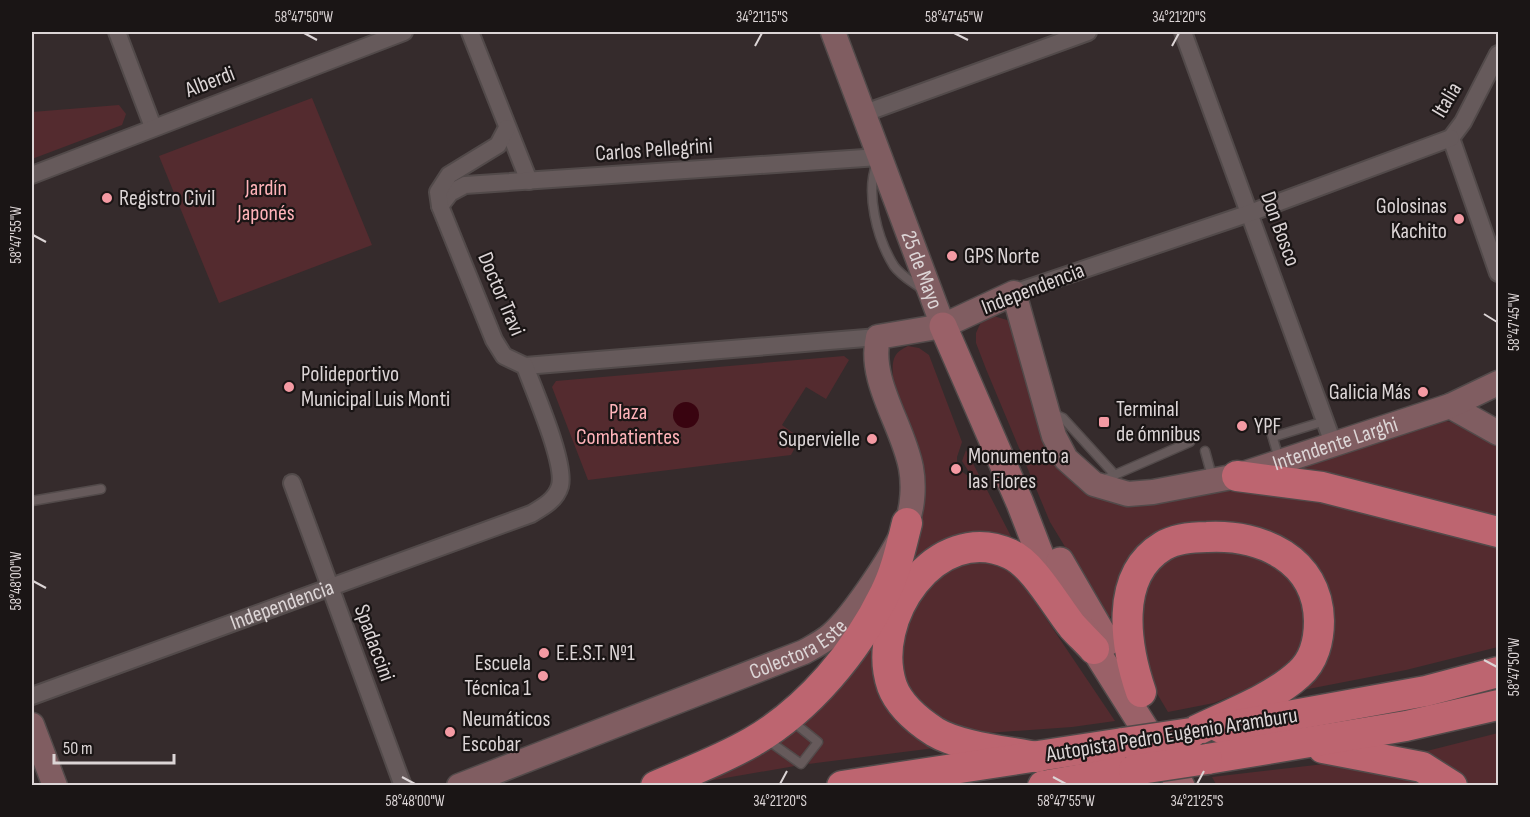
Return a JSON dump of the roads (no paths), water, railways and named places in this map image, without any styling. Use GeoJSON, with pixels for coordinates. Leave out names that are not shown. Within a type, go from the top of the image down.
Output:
{"type":"FeatureCollection","features":[{"type":"Feature","properties":{"kind":"highway"},"geometry":{"type":"LineString","coordinates":[[1225,478],[1322,487],[1498,532]]}},
{"type":"Feature","properties":{"kind":"highway"},"geometry":{"type":"LineString","coordinates":[[656,786],[701,767],[762,736],[787,717],[826,679],[867,627],[890,582],[907,523]]}},
{"type":"Feature","properties":{"kind":"highway"},"geometry":{"type":"LineString","coordinates":[[1141,692],[1130,653],[1127,630],[1129,602],[1135,579],[1155,553],[1163,546],[1179,540],[1222,536],[1246,539],[1271,546],[1291,559],[1305,574],[1317,604],[1319,634],[1312,658],[1300,674],[1280,688],[1191,733]]}},
{"type":"Feature","properties":{"kind":"highway"},"geometry":{"type":"LineString","coordinates":[[1037,757],[938,734],[917,720],[892,686],[888,663],[893,624],[902,604],[913,585],[939,558],[956,549],[984,546],[1010,553],[1024,564],[1073,628],[1094,649]]}},
{"type":"Feature","properties":{"kind":"highway","name":"Autopista Pedro Eugenio Aramburu"},"geometry":{"type":"LineString","coordinates":[[842,786],[1191,733],[1415,693],[1498,672]]}},
{"type":"Feature","properties":{"kind":"highway","name":"Autopista Pedro Eugenio Aramburu"},"geometry":{"type":"LineString","coordinates":[[1043,786],[1134,770],[1203,772],[1300,744],[1406,726],[1498,705]]}},
{"type":"Feature","properties":{"kind":"highway"},"geometry":{"type":"LineString","coordinates":[[1300,744],[1422,767],[1452,786]]}},
{"type":"Feature","properties":{"kind":"highway"},"geometry":{"type":"LineString","coordinates":[[1102,786],[1134,770]]}},
{"type":"Feature","properties":{"kind":"main road","name":"25 de Mayo"},"geometry":{"type":"LineString","coordinates":[[832,32],[865,113],[879,157],[943,326],[1020,503],[1042,560],[1094,649],[1181,786]]}},
{"type":"Feature","properties":{"kind":"main road","name":"Independencia"},"geometry":{"type":"LineString","coordinates":[[878,337],[943,326],[1014,293]]}},
{"type":"Feature","properties":{"kind":"main road"},"geometry":{"type":"LineString","coordinates":[[1014,293],[1054,436],[1066,459],[1128,494],[1225,478]]}},
{"type":"Feature","properties":{"kind":"main road","name":"Colectora Este"},"geometry":{"type":"LineString","coordinates":[[459,786],[804,652],[830,636],[847,619],[877,576],[907,523],[912,499],[911,468],[876,362],[878,337]]}},
{"type":"Feature","properties":{"kind":"main road","name":"Intendente Larghi"},"geometry":{"type":"LineString","coordinates":[[1225,478],[1280,462],[1329,432],[1450,406],[1498,383]]}},
{"type":"Feature","properties":{"kind":"main road"},"geometry":{"type":"LineString","coordinates":[[1450,406],[1498,433]]}},
{"type":"Feature","properties":{"kind":"main road","name":"25 de Mayo"},"geometry":{"type":"LineString","coordinates":[[1020,503],[1053,551],[1172,746],[1203,772]]}},
{"type":"Feature","properties":{"kind":"main road"},"geometry":{"type":"LineString","coordinates":[[32,725],[55,786]]}},
{"type":"Feature","properties":{"kind":"street"},"geometry":{"type":"LineString","coordinates":[[117,32],[153,127]]}},
{"type":"Feature","properties":{"kind":"street","name":"Alberdi"},"geometry":{"type":"LineString","coordinates":[[32,175],[404,32]]}},
{"type":"Feature","properties":{"kind":"street"},"geometry":{"type":"LineString","coordinates":[[470,32],[529,181]]}},
{"type":"Feature","properties":{"kind":"street"},"geometry":{"type":"LineString","coordinates":[[865,113],[1088,32]]}},
{"type":"Feature","properties":{"kind":"street","name":"Don Bosco"},"geometry":{"type":"LineString","coordinates":[[1184,32],[1329,432]]}},
{"type":"Feature","properties":{"kind":"street","name":"Italia"},"geometry":{"type":"LineString","coordinates":[[1498,54],[1463,122],[1451,138],[1498,273]]}},
{"type":"Feature","properties":{"kind":"street"},"geometry":{"type":"LineString","coordinates":[[440,206],[438,192],[441,184],[449,175],[498,145],[507,128]]}},
{"type":"Feature","properties":{"kind":"street","name":"Independencia"},"geometry":{"type":"LineString","coordinates":[[1014,293],[1250,213],[1451,138]]}},
{"type":"Feature","properties":{"kind":"street","name":"Carlos Pellegrini"},"geometry":{"type":"LineString","coordinates":[[440,206],[450,193],[465,186],[879,157]]}},
{"type":"Feature","properties":{"kind":"street","name":"Doctor Travi"},"geometry":{"type":"LineString","coordinates":[[440,206],[494,340],[504,356],[525,366],[561,467],[560,485],[555,496],[549,504],[531,514]]}},
{"type":"Feature","properties":{"kind":"street","name":"Independencia"},"geometry":{"type":"LineString","coordinates":[[525,366],[878,337]]}},
{"type":"Feature","properties":{"kind":"street","name":"Spadaccini"},"geometry":{"type":"LineString","coordinates":[[292,483],[403,786]]}},
{"type":"Feature","properties":{"kind":"street","name":"Independencia"},"geometry":{"type":"LineString","coordinates":[[32,696],[531,514]]}},
{"type":"Feature","properties":{"kind":"lane"},"geometry":{"type":"LineString","coordinates":[[1280,462],[1271,433],[1329,432]]}},
{"type":"Feature","properties":{"kind":"lane"},"geometry":{"type":"LineString","coordinates":[[1105,479],[1190,442]]}},
{"type":"Feature","properties":{"kind":"lane"},"geometry":{"type":"LineString","coordinates":[[1205,452],[1225,478]]}},
{"type":"Feature","properties":{"kind":"lane"},"geometry":{"type":"LineString","coordinates":[[32,501],[101,489]]}},
{"type":"Feature","properties":{"kind":"lane"},"geometry":{"type":"LineString","coordinates":[[762,736],[801,764],[818,742],[787,717]]}},
{"type":"Feature","properties":{"kind":"place","name":"Registro Civil"},"geometry":{"type":"Point","coordinates":[107,198]}},
{"type":"Feature","properties":{"kind":"place","name":"Golosinas Kachito"},"geometry":{"type":"Point","coordinates":[1459,219]}},
{"type":"Feature","properties":{"kind":"place","name":"GPS Norte"},"geometry":{"type":"Point","coordinates":[952,256]}},
{"type":"Feature","properties":{"kind":"place","name":"Polideportivo Municipal Luis Monti"},"geometry":{"type":"Point","coordinates":[289,387]}},
{"type":"Feature","properties":{"kind":"place","name":"Galicia Más"},"geometry":{"type":"Point","coordinates":[1423,392]}},
{"type":"Feature","properties":{"kind":"place","name":"Terminal de ómnibus"},"geometry":{"type":"Point","coordinates":[1104,422]}},
{"type":"Feature","properties":{"kind":"place","name":"YPF"},"geometry":{"type":"Point","coordinates":[1242,426]}},
{"type":"Feature","properties":{"kind":"place","name":"Supervielle"},"geometry":{"type":"Point","coordinates":[872,439]}},
{"type":"Feature","properties":{"kind":"place","name":"Monumento a las Flores"},"geometry":{"type":"Point","coordinates":[956,469]}},
{"type":"Feature","properties":{"kind":"place","name":"E.E.S.T. Nº1"},"geometry":{"type":"Point","coordinates":[544,653]}},
{"type":"Feature","properties":{"kind":"place","name":"Escuela Técnica 1"},"geometry":{"type":"Point","coordinates":[543,676]}},
{"type":"Feature","properties":{"kind":"place","name":"Neumáticos Escobar"},"geometry":{"type":"Point","coordinates":[450,732]}},
{"type":"Feature","properties":{"kind":"park label","name":"Jardín Japonés"},"geometry":{"type":"Point","coordinates":[266,200]}},
{"type":"Feature","properties":{"kind":"park label","name":"Plaza Combatientes"},"geometry":{"type":"Point","coordinates":[628,425]}}]}
